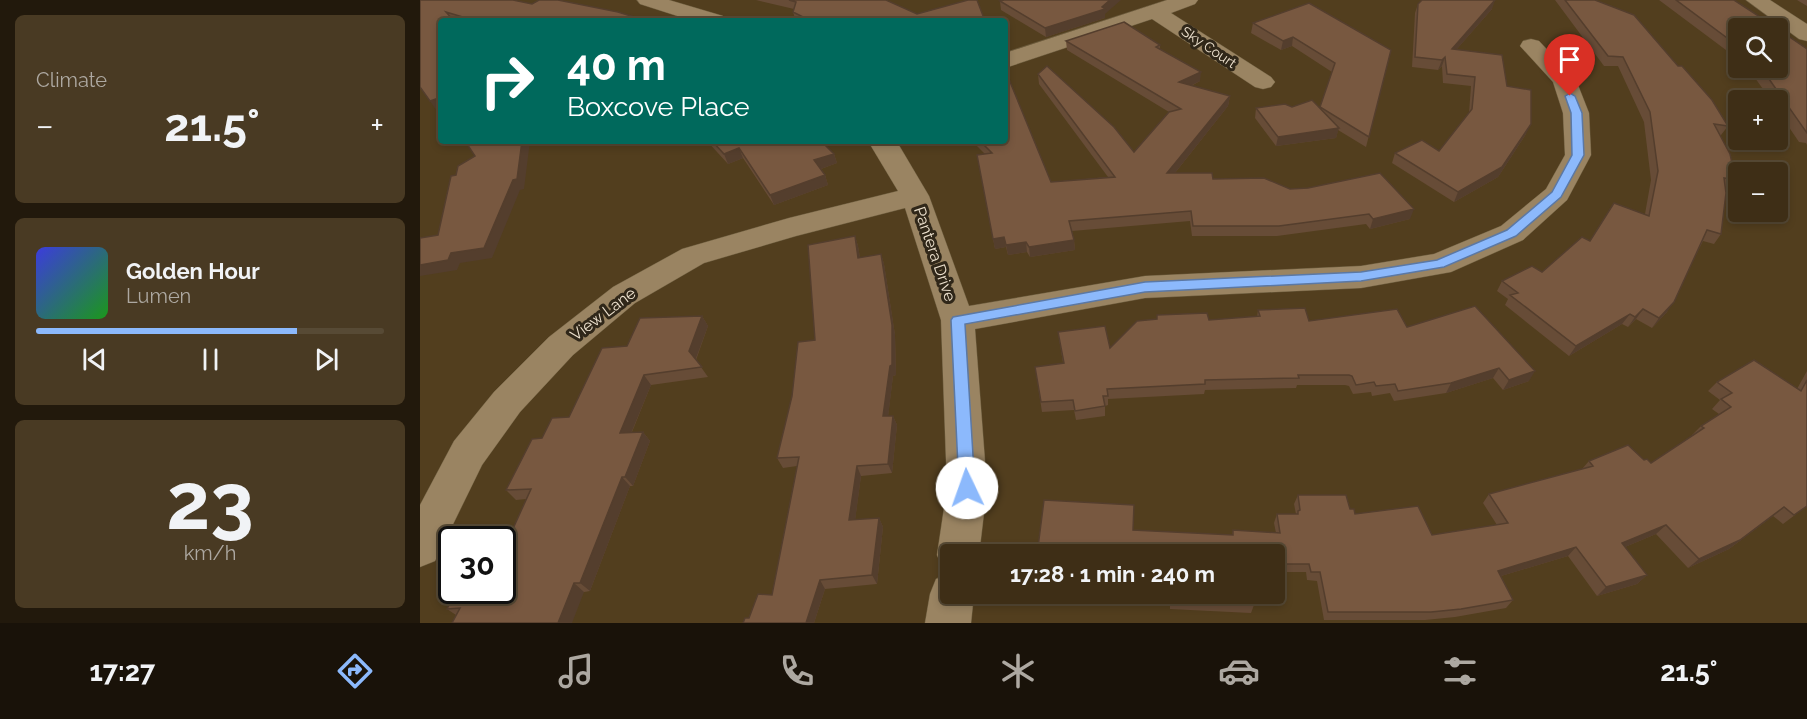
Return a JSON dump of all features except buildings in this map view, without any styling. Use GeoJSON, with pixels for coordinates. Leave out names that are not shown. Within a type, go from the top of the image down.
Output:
{"type":"FeatureCollection","features":[{"type":"Feature","properties":{"kind":"street"},"geometry":{"type":"LineString","coordinates":[[647,0],[667,4],[707,18]]}},
{"type":"Feature","properties":{"kind":"street"},"geometry":{"type":"LineString","coordinates":[[1008,60],[1188,0]]}},
{"type":"Feature","properties":{"kind":"street"},"geometry":{"type":"LineString","coordinates":[[1756,0],[1807,34]]}},
{"type":"Feature","properties":{"kind":"street","name":"Sky Court"},"geometry":{"type":"LineString","coordinates":[[1156,12],[1263,82]]}},
{"type":"Feature","properties":{"kind":"street"},"geometry":{"type":"LineString","coordinates":[[958,320],[1145,287],[1361,277],[1440,264],[1512,233],[1557,194],[1578,155],[1576,113],[1564,80],[1531,46]]}},
{"type":"Feature","properties":{"kind":"street","name":"Pantera Drive"},"geometry":{"type":"LineString","coordinates":[[884,144],[915,196],[958,320],[967,488],[959,544]]}},
{"type":"Feature","properties":{"kind":"street","name":"View Lane"},"geometry":{"type":"LineString","coordinates":[[420,547],[468,453],[507,402],[561,346],[624,295],[693,256],[789,228],[915,196]]}},
{"type":"Feature","properties":{"kind":"street"},"geometry":{"type":"LineString","coordinates":[[948,623],[951,604]]}},
{"type":"Feature","properties":{"kind":"route"},"geometry":{"type":"LineString","coordinates":[[967,488],[958,320],[1145,287],[1361,277],[1440,264],[1512,233],[1557,194],[1578,155],[1576,113],[1570,96]]}}]}
